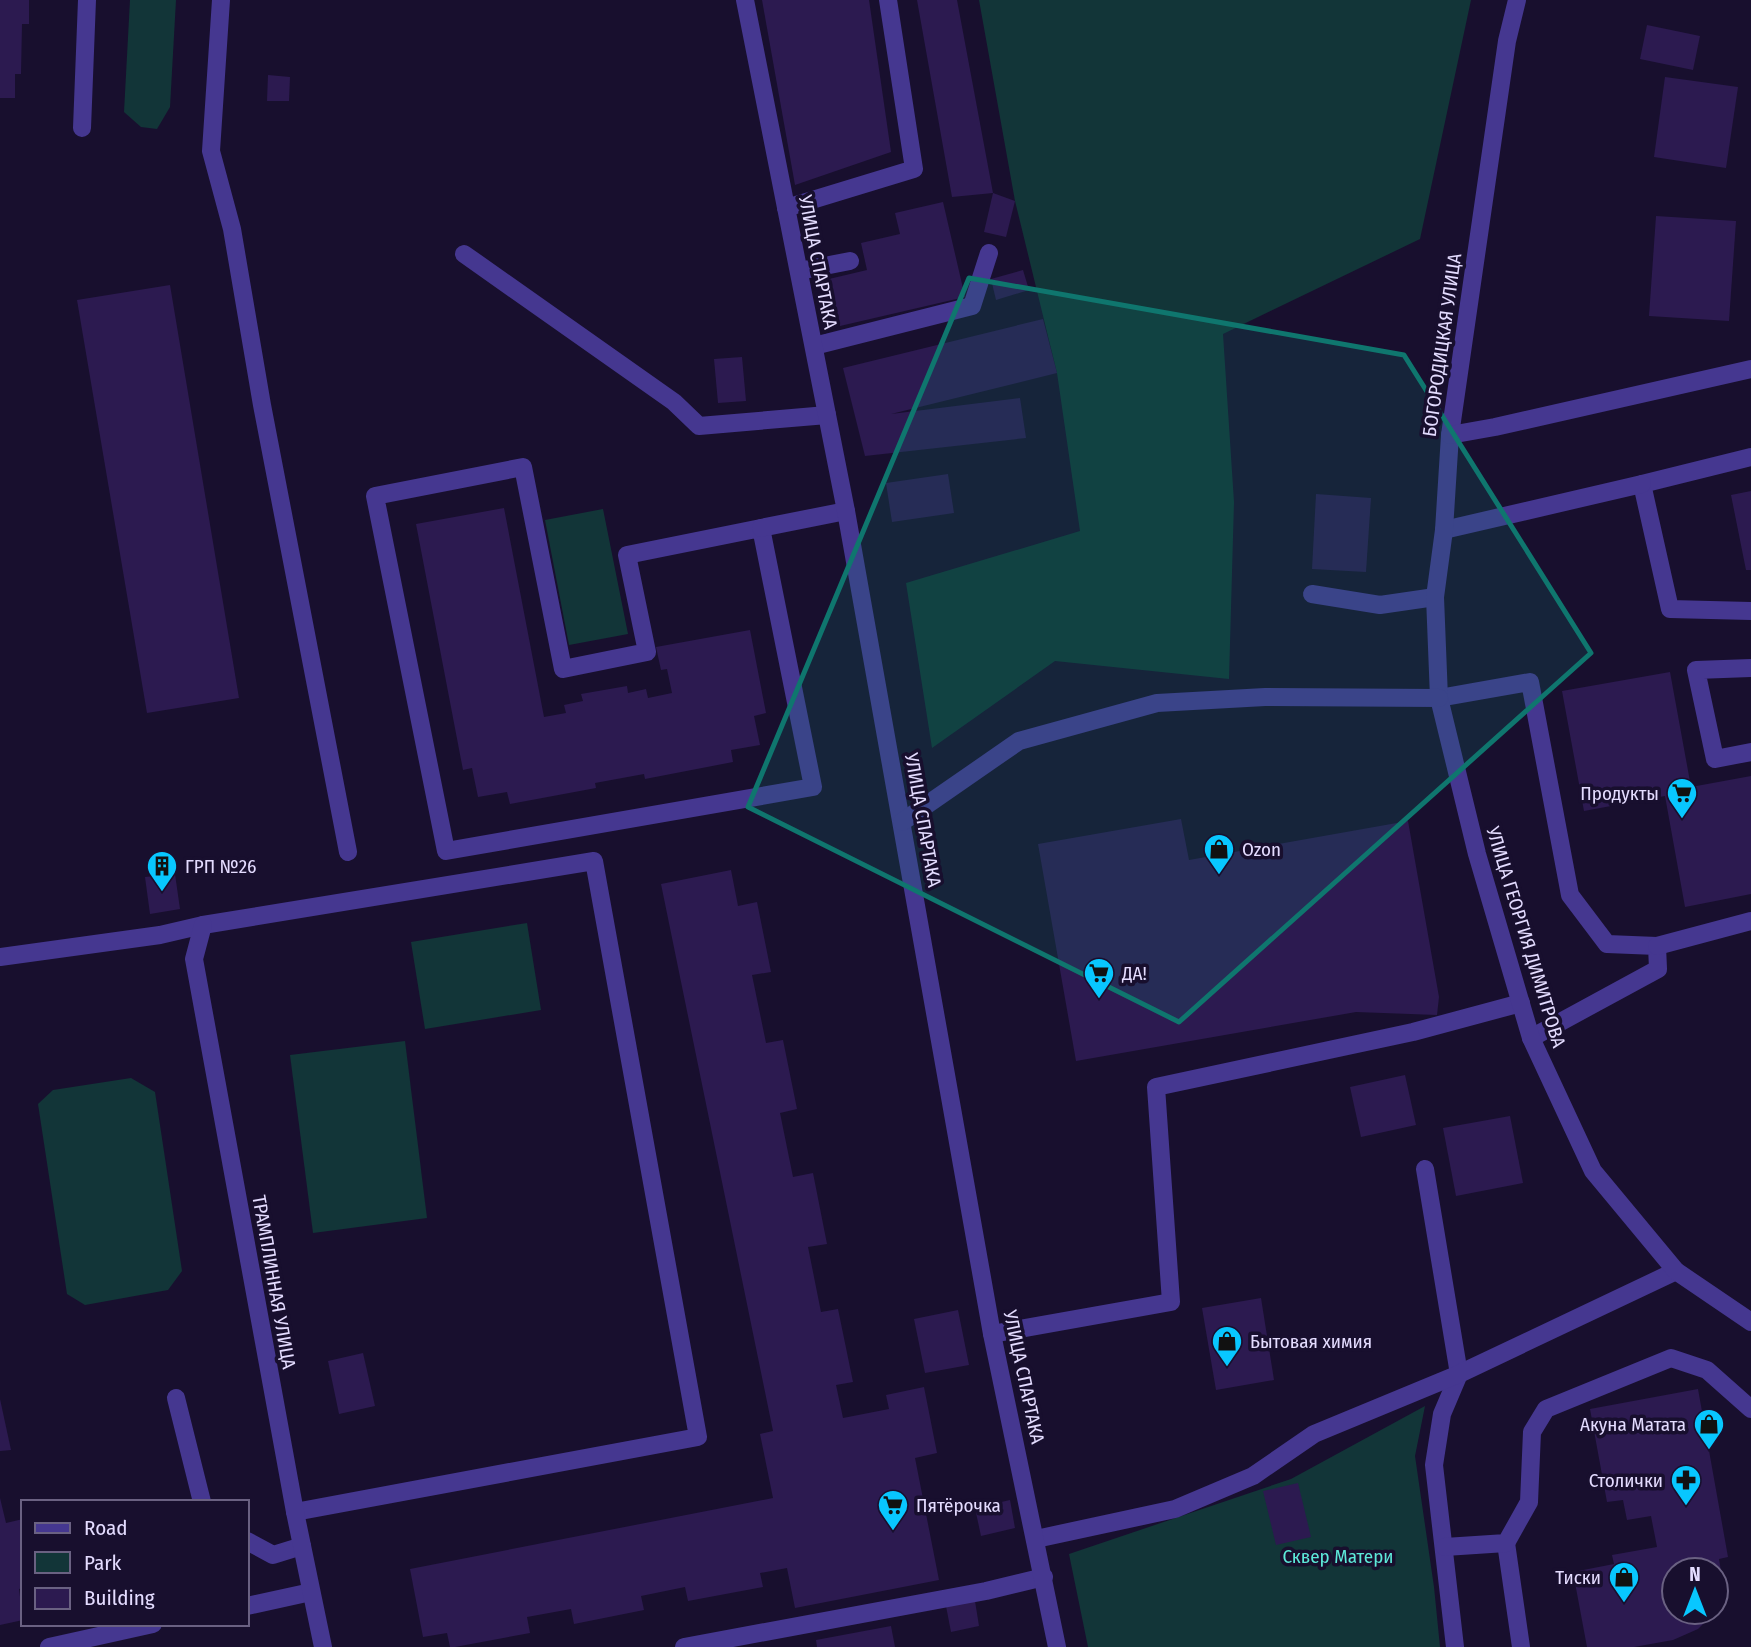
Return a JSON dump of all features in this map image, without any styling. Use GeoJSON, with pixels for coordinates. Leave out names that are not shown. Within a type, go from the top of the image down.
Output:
{"type":"FeatureCollection","features":[{"type":"Feature","properties":{"kind":"street"},"geometry":{"type":"LineString","coordinates":[[82,128],[87,0]]}},
{"type":"Feature","properties":{"kind":"street"},"geometry":{"type":"LineString","coordinates":[[221,0],[211,151],[232,229],[262,405],[348,852]]}},
{"type":"Feature","properties":{"kind":"street","name":"УЛИЦА СПАРТАКА"},"geometry":{"type":"LineString","coordinates":[[745,0],[846,511],[992,1335],[1057,1647]]}},
{"type":"Feature","properties":{"kind":"street"},"geometry":{"type":"LineString","coordinates":[[786,208],[914,169],[888,0]]}},
{"type":"Feature","properties":{"kind":"street","name":"БОГОРОДИЦКАЯ УЛИЦА"},"geometry":{"type":"LineString","coordinates":[[1439,698],[1435,597],[1444,530],[1450,435],[1507,41],[1517,0]]}},
{"type":"Feature","properties":{"kind":"street"},"geometry":{"type":"LineString","coordinates":[[814,346],[972,306],[989,253]]}},
{"type":"Feature","properties":{"kind":"street"},"geometry":{"type":"LineString","coordinates":[[464,254],[674,402],[699,426],[827,415]]}},
{"type":"Feature","properties":{"kind":"street"},"geometry":{"type":"LineString","coordinates":[[799,271],[850,261]]}},
{"type":"Feature","properties":{"kind":"street"},"geometry":{"type":"LineString","coordinates":[[1450,435],[1495,428],[1751,369]]}},
{"type":"Feature","properties":{"kind":"street"},"geometry":{"type":"LineString","coordinates":[[1444,530],[1751,457]]}},
{"type":"Feature","properties":{"kind":"street"},"geometry":{"type":"LineString","coordinates":[[761,528],[813,787],[446,851],[374,496],[523,467],[563,669],[647,652],[627,555],[761,528],[846,511]]}},
{"type":"Feature","properties":{"kind":"street"},"geometry":{"type":"LineString","coordinates":[[1642,484],[1670,609],[1751,611]]}},
{"type":"Feature","properties":{"kind":"street"},"geometry":{"type":"LineString","coordinates":[[1312,594],[1380,606],[1435,597]]}},
{"type":"Feature","properties":{"kind":"street"},"geometry":{"type":"LineString","coordinates":[[1751,668],[1696,670],[1715,759],[1751,752]]}},
{"type":"Feature","properties":{"kind":"street"},"geometry":{"type":"LineString","coordinates":[[902,822],[1019,741],[1157,703],[1265,697],[1439,698],[1530,682],[1570,895],[1606,944],[1657,946],[1751,921]]}},
{"type":"Feature","properties":{"kind":"street","name":"УЛИЦА ГЕОРГИЯ ДИМИТРОВА"},"geometry":{"type":"LineString","coordinates":[[1439,698],[1477,854],[1531,1038],[1592,1171],[1676,1271],[1751,1322]]}},
{"type":"Feature","properties":{"kind":"street"},"geometry":{"type":"LineString","coordinates":[[0,957],[160,935],[203,925],[594,861],[698,1437],[295,1512]]}},
{"type":"Feature","properties":{"kind":"street","name":"ТРАМПЛИННАЯ УЛИЦА"},"geometry":{"type":"LineString","coordinates":[[203,925],[194,960],[295,1512],[323,1647]]}},
{"type":"Feature","properties":{"kind":"street"},"geometry":{"type":"LineString","coordinates":[[1531,1038],[1658,969],[1657,946]]}},
{"type":"Feature","properties":{"kind":"street"},"geometry":{"type":"LineString","coordinates":[[992,1335],[1171,1302],[1156,1087],[1413,1032],[1521,1003]]}},
{"type":"Feature","properties":{"kind":"street"},"geometry":{"type":"LineString","coordinates":[[1425,1169],[1459,1374],[1442,1414],[1434,1465],[1455,1647]]}},
{"type":"Feature","properties":{"kind":"street"},"geometry":{"type":"LineString","coordinates":[[1036,1539],[1175,1509],[1252,1476],[1314,1434],[1459,1374],[1676,1271]]}},
{"type":"Feature","properties":{"kind":"street"},"geometry":{"type":"LineString","coordinates":[[1521,1647],[1506,1543],[1529,1502],[1532,1432],[1546,1409],[1671,1358],[1707,1370],[1751,1409]]}},
{"type":"Feature","properties":{"kind":"street"},"geometry":{"type":"LineString","coordinates":[[176,1398],[202,1500]]}},
{"type":"Feature","properties":{"kind":"street"},"geometry":{"type":"LineString","coordinates":[[248,1542],[273,1555],[302,1546]]}},
{"type":"Feature","properties":{"kind":"street"},"geometry":{"type":"LineString","coordinates":[[1445,1547],[1506,1543]]}},
{"type":"Feature","properties":{"kind":"street"},"geometry":{"type":"LineString","coordinates":[[684,1647],[779,1638],[1044,1577]]}},
{"type":"Feature","properties":{"kind":"street"},"geometry":{"type":"LineString","coordinates":[[248,1606],[311,1592]]}},
{"type":"Feature","properties":{"kind":"street"},"geometry":{"type":"LineString","coordinates":[[49,1647],[144,1626]]}},
{"type":"Feature","properties":{"kind":"highlighted area"},"geometry":{"type":"Polygon","coordinates":[[[969,278],[1404,355],[1591,653],[1179,1022],[748,807],[969,278]]]}},
{"type":"Feature","properties":{"kind":"green space"},"geometry":{"type":"Polygon","coordinates":[[[130,0],[176,0],[170,107],[157,129],[141,127],[124,112],[130,0]]]}},
{"type":"Feature","properties":{"kind":"green space"},"geometry":{"type":"Polygon","coordinates":[[[979,0],[1471,0],[1420,239],[1223,334],[1234,502],[1229,679],[1055,661],[932,748],[906,583],[1080,531],[1057,373],[1015,201],[979,0]]]}},
{"type":"Feature","properties":{"kind":"green space"},"geometry":{"type":"Polygon","coordinates":[[[603,509],[628,634],[569,645],[545,520],[603,509]]]}},
{"type":"Feature","properties":{"kind":"green space"},"geometry":{"type":"Polygon","coordinates":[[[527,923],[541,1010],[425,1029],[411,942],[527,923]]]}},
{"type":"Feature","properties":{"kind":"green space"},"geometry":{"type":"Polygon","coordinates":[[[405,1041],[427,1218],[313,1233],[290,1055],[405,1041]]]}},
{"type":"Feature","properties":{"kind":"green space"},"geometry":{"type":"Polygon","coordinates":[[[131,1078],[155,1092],[182,1271],[168,1290],[85,1305],[67,1294],[38,1104],[53,1090],[131,1078]]]}},
{"type":"Feature","properties":{"kind":"green space","name":"Сквер Матери"},"geometry":{"type":"Polygon","coordinates":[[[1425,1406],[1415,1456],[1440,1647],[1088,1647],[1069,1554],[1291,1479],[1425,1406]]]}},
{"type":"Feature","properties":{"kind":"building"},"geometry":{"type":"Polygon","coordinates":[[[0,0],[29,0],[29,24],[22,24],[21,74],[15,74],[15,98],[0,98],[0,0]]]}},
{"type":"Feature","properties":{"kind":"building"},"geometry":{"type":"Polygon","coordinates":[[[762,0],[869,0],[891,152],[795,185],[762,0]]]}},
{"type":"Feature","properties":{"kind":"building"},"geometry":{"type":"Polygon","coordinates":[[[917,0],[957,0],[993,193],[952,197],[917,0]]]}},
{"type":"Feature","properties":{"kind":"building"},"geometry":{"type":"Polygon","coordinates":[[[1647,25],[1700,36],[1693,70],[1640,59],[1647,25]]]}},
{"type":"Feature","properties":{"kind":"building"},"geometry":{"type":"Polygon","coordinates":[[[268,75],[290,77],[289,101],[267,101],[268,75]]]}},
{"type":"Feature","properties":{"kind":"building"},"geometry":{"type":"Polygon","coordinates":[[[1665,77],[1738,87],[1726,168],[1654,157],[1665,77]]]}},
{"type":"Feature","properties":{"kind":"building"},"geometry":{"type":"Polygon","coordinates":[[[993,193],[1015,201],[1006,237],[984,232],[993,193]]]}},
{"type":"Feature","properties":{"kind":"building"},"geometry":{"type":"Polygon","coordinates":[[[943,202],[965,297],[840,326],[829,279],[867,270],[861,243],[900,234],[895,213],[943,202]]]}},
{"type":"Feature","properties":{"kind":"building"},"geometry":{"type":"Polygon","coordinates":[[[1656,216],[1736,221],[1729,321],[1649,316],[1656,216]]]}},
{"type":"Feature","properties":{"kind":"building"},"geometry":{"type":"Polygon","coordinates":[[[1023,270],[1029,290],[996,300],[991,279],[1023,270]]]}},
{"type":"Feature","properties":{"kind":"building"},"geometry":{"type":"Polygon","coordinates":[[[170,285],[239,698],[147,713],[77,300],[170,285]]]}},
{"type":"Feature","properties":{"kind":"building"},"geometry":{"type":"Polygon","coordinates":[[[1043,319],[1057,373],[891,414],[1020,398],[1026,438],[865,456],[843,368],[1043,319]]]}},
{"type":"Feature","properties":{"kind":"building"},"geometry":{"type":"Polygon","coordinates":[[[742,357],[746,401],[718,403],[714,359],[742,357]]]}},
{"type":"Feature","properties":{"kind":"building"},"geometry":{"type":"Polygon","coordinates":[[[948,474],[954,513],[892,522],[886,483],[948,474]]]}},
{"type":"Feature","properties":{"kind":"building"},"geometry":{"type":"Polygon","coordinates":[[[1751,491],[1751,570],[1746,570],[1731,495],[1751,491]]]}},
{"type":"Feature","properties":{"kind":"building"},"geometry":{"type":"Polygon","coordinates":[[[1316,494],[1371,498],[1366,572],[1312,569],[1316,494]]]}},
{"type":"Feature","properties":{"kind":"building"},"geometry":{"type":"Polygon","coordinates":[[[504,508],[544,717],[566,713],[564,705],[583,701],[581,694],[627,686],[628,693],[646,689],[648,698],[672,693],[667,669],[661,670],[656,647],[750,630],[766,713],[754,716],[760,745],[731,750],[733,762],[645,779],[644,774],[595,783],[596,788],[510,804],[507,792],[478,797],[472,768],[463,770],[416,524],[504,508]]]}},
{"type":"Feature","properties":{"kind":"building"},"geometry":{"type":"Polygon","coordinates":[[[1670,672],[1691,787],[1751,776],[1751,894],[1685,907],[1665,796],[1584,811],[1562,691],[1670,672]]]}},
{"type":"Feature","properties":{"kind":"building"},"geometry":{"type":"Polygon","coordinates":[[[1181,819],[1189,860],[1408,821],[1439,997],[1437,1015],[1356,1012],[1076,1061],[1038,844],[1181,819]]]}},
{"type":"Feature","properties":{"kind":"building"},"geometry":{"type":"Polygon","coordinates":[[[731,870],[738,906],[757,902],[771,972],[752,975],[766,1043],[783,1040],[797,1109],[780,1113],[793,1177],[813,1173],[827,1244],[808,1247],[821,1312],[838,1309],[853,1382],[836,1385],[843,1418],[889,1409],[886,1395],[924,1387],[937,1453],[915,1458],[939,1580],[795,1608],[787,1568],[760,1573],[763,1587],[688,1601],[685,1587],[641,1596],[644,1610],[574,1624],[571,1609],[527,1617],[530,1633],[455,1647],[450,1647],[447,1633],[423,1637],[410,1569],[773,1498],[760,1434],[773,1431],[661,884],[731,870]]]}},
{"type":"Feature","properties":{"kind":"building","name":"ГРП №26"},"geometry":{"type":"Polygon","coordinates":[[[175,874],[180,909],[150,914],[145,877],[175,874]]]}},
{"type":"Feature","properties":{"kind":"building"},"geometry":{"type":"Polygon","coordinates":[[[1405,1075],[1416,1125],[1361,1137],[1350,1087],[1405,1075]]]}},
{"type":"Feature","properties":{"kind":"building"},"geometry":{"type":"Polygon","coordinates":[[[1510,1116],[1523,1183],[1456,1196],[1443,1128],[1510,1116]]]}},
{"type":"Feature","properties":{"kind":"building"},"geometry":{"type":"Polygon","coordinates":[[[1261,1298],[1274,1380],[1216,1390],[1202,1308],[1261,1298]]]}},
{"type":"Feature","properties":{"kind":"building"},"geometry":{"type":"Polygon","coordinates":[[[958,1310],[969,1365],[925,1373],[914,1319],[958,1310]]]}},
{"type":"Feature","properties":{"kind":"building"},"geometry":{"type":"Polygon","coordinates":[[[363,1353],[375,1406],[339,1414],[328,1361],[363,1353]]]}},
{"type":"Feature","properties":{"kind":"building"},"geometry":{"type":"Polygon","coordinates":[[[1698,1389],[1728,1556],[1660,1556],[1660,1626],[1701,1626],[1673,1640],[1634,1647],[1587,1647],[1573,1572],[1614,1564],[1612,1555],[1657,1547],[1651,1516],[1627,1520],[1623,1500],[1607,1502],[1590,1409],[1698,1389]]]}},
{"type":"Feature","properties":{"kind":"building"},"geometry":{"type":"Polygon","coordinates":[[[0,1399],[11,1450],[0,1451],[0,1399]]]}},
{"type":"Feature","properties":{"kind":"building"},"geometry":{"type":"Polygon","coordinates":[[[1298,1483],[1311,1537],[1276,1545],[1263,1491],[1298,1483]]]}},
{"type":"Feature","properties":{"kind":"building"},"geometry":{"type":"Polygon","coordinates":[[[0,1498],[6,1523],[21,1519],[21,1620],[0,1625],[0,1498]]]}},
{"type":"Feature","properties":{"kind":"building"},"geometry":{"type":"Polygon","coordinates":[[[1010,1500],[1015,1528],[981,1536],[975,1508],[1010,1500]]]}},
{"type":"Feature","properties":{"kind":"building"},"geometry":{"type":"Polygon","coordinates":[[[975,1601],[979,1626],[951,1632],[946,1606],[975,1601]]]}},
{"type":"Feature","properties":{"kind":"building"},"geometry":{"type":"Polygon","coordinates":[[[891,1626],[895,1647],[817,1647],[816,1640],[891,1626]]]}},
{"type":"Feature","properties":{"kind":"place","name":"Продукты"},"geometry":{"type":"Point","coordinates":[1682,820]}},
{"type":"Feature","properties":{"kind":"place","name":"Ozon"},"geometry":{"type":"Point","coordinates":[1219,876]}},
{"type":"Feature","properties":{"kind":"place","name":"ГРП №26"},"geometry":{"type":"Point","coordinates":[162,893]}},
{"type":"Feature","properties":{"kind":"place","name":"ДА!"},"geometry":{"type":"Point","coordinates":[1099,1000]}},
{"type":"Feature","properties":{"kind":"place","name":"Бытовая химия"},"geometry":{"type":"Point","coordinates":[1227,1368]}},
{"type":"Feature","properties":{"kind":"place","name":"Акуна Матата"},"geometry":{"type":"Point","coordinates":[1709,1451]}},
{"type":"Feature","properties":{"kind":"place","name":"Столички"},"geometry":{"type":"Point","coordinates":[1686,1507]}},
{"type":"Feature","properties":{"kind":"place","name":"Пятёрочка"},"geometry":{"type":"Point","coordinates":[893,1532]}},
{"type":"Feature","properties":{"kind":"place","name":"Тиски"},"geometry":{"type":"Point","coordinates":[1624,1604]}}]}
